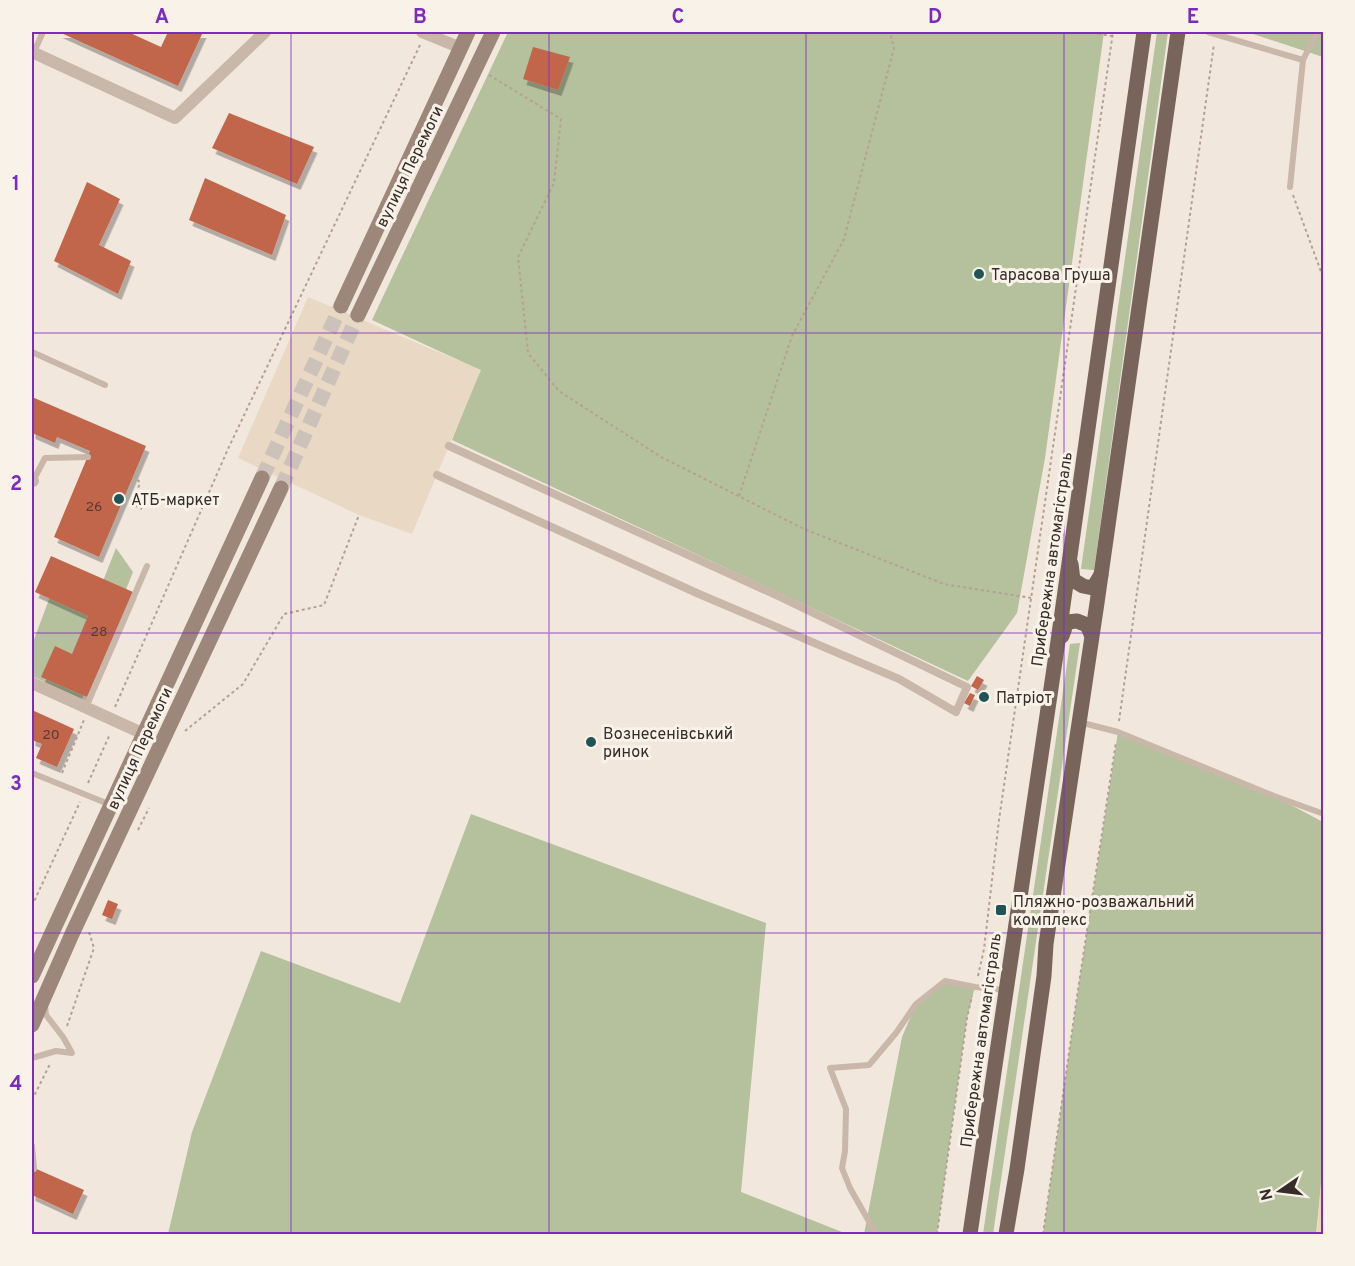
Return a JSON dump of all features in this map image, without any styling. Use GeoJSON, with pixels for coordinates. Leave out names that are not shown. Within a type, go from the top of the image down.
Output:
{"type":"FeatureCollection","features":[{"type":"Feature","properties":{"kind":"main road","name":"вулиця Перемоги"},"geometry":{"type":"LineString","coordinates":[[340,306],[468,32]]}},
{"type":"Feature","properties":{"kind":"main road","name":"вулиця Перемоги"},"geometry":{"type":"LineString","coordinates":[[358,315],[492,32]]}},
{"type":"Feature","properties":{"kind":"main road","name":"Прибережна автомагістраль"},"geometry":{"type":"LineString","coordinates":[[970,1234],[1057,648],[1144,32]]}},
{"type":"Feature","properties":{"kind":"main road"},"geometry":{"type":"LineString","coordinates":[[1006,1234],[1178,32]]}},
{"type":"Feature","properties":{"kind":"main road"},"geometry":{"type":"LineString","coordinates":[[460,48],[468,41],[474,40],[481,49],[480,58]]}},
{"type":"Feature","properties":{"kind":"main road","name":"вулиця Перемоги"},"geometry":{"type":"LineString","coordinates":[[32,976],[262,478]]}},
{"type":"Feature","properties":{"kind":"main road","name":"вулиця Перемоги"},"geometry":{"type":"LineString","coordinates":[[32,1025],[281,488]]}},
{"type":"Feature","properties":{"kind":"main road"},"geometry":{"type":"LineString","coordinates":[[1070,558],[1073,580],[1083,586],[1093,588],[1101,575]]}},
{"type":"Feature","properties":{"kind":"main road"},"geometry":{"type":"LineString","coordinates":[[1057,648],[1067,622],[1077,621],[1087,625],[1091,634]]}},
{"type":"Feature","properties":{"kind":"street"},"geometry":{"type":"LineString","coordinates":[[33,52],[175,118],[265,32]]}},
{"type":"Feature","properties":{"kind":"street"},"geometry":{"type":"LineString","coordinates":[[424,32],[460,48]]}},
{"type":"Feature","properties":{"kind":"street"},"geometry":{"type":"LineString","coordinates":[[437,475],[710,599],[899,680],[956,712],[967,687],[778,596],[450,446]]}},
{"type":"Feature","properties":{"kind":"street"},"geometry":{"type":"LineString","coordinates":[[32,683],[144,734]]}},
{"type":"Feature","properties":{"kind":"lane"},"geometry":{"type":"LineString","coordinates":[[33,52],[43,32]]}},
{"type":"Feature","properties":{"kind":"lane"},"geometry":{"type":"LineString","coordinates":[[1290,187],[1303,60],[1317,32]]}},
{"type":"Feature","properties":{"kind":"lane"},"geometry":{"type":"LineString","coordinates":[[1212,33],[1303,60]]}},
{"type":"Feature","properties":{"kind":"lane"},"geometry":{"type":"LineString","coordinates":[[32,352],[105,385]]}},
{"type":"Feature","properties":{"kind":"lane"},"geometry":{"type":"LineString","coordinates":[[32,480],[45,458],[88,457]]}},
{"type":"Feature","properties":{"kind":"lane"},"geometry":{"type":"LineString","coordinates":[[87,708],[147,566]]}},
{"type":"Feature","properties":{"kind":"lane"},"geometry":{"type":"LineString","coordinates":[[1079,722],[1118,732],[1323,814]]}},
{"type":"Feature","properties":{"kind":"lane"},"geometry":{"type":"LineString","coordinates":[[32,773],[111,805]]}},
{"type":"Feature","properties":{"kind":"lane"},"geometry":{"type":"LineString","coordinates":[[876,1234],[850,1188],[842,1168],[845,1151],[846,1109],[830,1068],[869,1065],[896,1033],[916,1004],[945,981],[1006,990]]}},
{"type":"Feature","properties":{"kind":"lane"},"geometry":{"type":"LineString","coordinates":[[32,1058],[56,1051],[72,1053],[63,1036],[46,1015],[44,996]]}},
{"type":"Feature","properties":{"kind":"lane"},"geometry":{"type":"LineString","coordinates":[[32,1146],[34,1168]]}},
{"type":"Feature","properties":{"kind":"path"},"geometry":{"type":"LineString","coordinates":[[32,906],[84,794],[112,719],[228,449],[424,32]]}},
{"type":"Feature","properties":{"kind":"path"},"geometry":{"type":"LineString","coordinates":[[740,496],[792,336],[844,239],[894,48],[890,32]]}},
{"type":"Feature","properties":{"kind":"path"},"geometry":{"type":"LineString","coordinates":[[1086,32],[1112,36]]}},
{"type":"Feature","properties":{"kind":"path"},"geometry":{"type":"LineString","coordinates":[[938,1234],[967,1018],[984,949],[999,820],[1113,32]]}},
{"type":"Feature","properties":{"kind":"path"},"geometry":{"type":"LineString","coordinates":[[1043,1234],[1118,732],[1212,33]]}},
{"type":"Feature","properties":{"kind":"path"},"geometry":{"type":"LineString","coordinates":[[488,74],[561,119],[554,183],[518,257],[528,352],[559,391],[661,457],[804,529],[944,584],[1031,598]]}},
{"type":"Feature","properties":{"kind":"path"},"geometry":{"type":"LineString","coordinates":[[1290,187],[1323,280]]}},
{"type":"Feature","properties":{"kind":"path"},"geometry":{"type":"LineString","coordinates":[[134,475],[140,483],[132,504],[142,509]]}},
{"type":"Feature","properties":{"kind":"path"},"geometry":{"type":"LineString","coordinates":[[188,722],[183,732],[243,684],[284,614],[324,605],[359,515]]}},
{"type":"Feature","properties":{"kind":"path"},"geometry":{"type":"LineString","coordinates":[[57,784],[87,708]]}},
{"type":"Feature","properties":{"kind":"path"},"geometry":{"type":"LineString","coordinates":[[139,830],[149,808]]}},
{"type":"Feature","properties":{"kind":"path"},"geometry":{"type":"LineString","coordinates":[[63,1036],[94,948],[89,931]]}},
{"type":"Feature","properties":{"kind":"path"},"geometry":{"type":"LineString","coordinates":[[32,1100],[56,1051]]}},
{"type":"Feature","properties":{"kind":"green space"},"geometry":{"type":"Polygon","coordinates":[[[508,32],[1104,32],[1045,458],[1017,613],[968,681],[452,440],[480,370],[372,320],[508,32]]]}},
{"type":"Feature","properties":{"kind":"green space"},"geometry":{"type":"Polygon","coordinates":[[[1157,32],[1168,32],[1094,570],[1081,569],[1157,32]]]}},
{"type":"Feature","properties":{"kind":"green space"},"geometry":{"type":"Polygon","coordinates":[[[1247,32],[1323,32],[1323,57],[1247,32]]]}},
{"type":"Feature","properties":{"kind":"green space"},"geometry":{"type":"Polygon","coordinates":[[[116,548],[133,572],[82,699],[32,676],[32,645],[51,594],[92,609],[116,548]]]}},
{"type":"Feature","properties":{"kind":"green space"},"geometry":{"type":"Polygon","coordinates":[[[1080,643],[993,1234],[983,1234],[1070,644],[1080,643]]]}},
{"type":"Feature","properties":{"kind":"green space"},"geometry":{"type":"Polygon","coordinates":[[[1118,732],[1274,796],[1323,822],[1324,1156],[1316,1234],[1043,1234],[1118,732]]]}},
{"type":"Feature","properties":{"kind":"green space"},"geometry":{"type":"Polygon","coordinates":[[[471,814],[766,923],[741,1192],[847,1234],[168,1234],[192,1132],[261,951],[400,1003],[471,814]]]}},
{"type":"Feature","properties":{"kind":"green space"},"geometry":{"type":"Polygon","coordinates":[[[945,981],[975,987],[967,1018],[937,1234],[864,1234],[902,1037],[916,1004],[945,981]]]}},
{"type":"Feature","properties":{"kind":"sand"},"geometry":{"type":"Polygon","coordinates":[[[1323,1156],[1323,1234],[1316,1234],[1317,1231],[1323,1156]]]}},
{"type":"Feature","properties":{"kind":"shaded area"},"geometry":{"type":"Polygon","coordinates":[[[308,297],[481,370],[412,534],[359,515],[238,458],[308,297]]]}},
{"type":"Feature","properties":{"kind":"building"},"geometry":{"type":"Polygon","coordinates":[[[59,32],[128,32],[161,47],[168,32],[203,32],[178,86],[59,32]]]}},
{"type":"Feature","properties":{"kind":"building"},"geometry":{"type":"Polygon","coordinates":[[[533,47],[570,57],[558,90],[523,79],[533,47]]]}},
{"type":"Feature","properties":{"kind":"building"},"geometry":{"type":"Polygon","coordinates":[[[229,113],[314,147],[297,184],[212,148],[229,113]]]}},
{"type":"Feature","properties":{"kind":"building"},"geometry":{"type":"Polygon","coordinates":[[[205,178],[286,215],[272,255],[189,220],[205,178]]]}},
{"type":"Feature","properties":{"kind":"building"},"geometry":{"type":"Polygon","coordinates":[[[87,182],[120,199],[99,245],[131,261],[118,294],[54,261],[87,182]]]}},
{"type":"Feature","properties":{"kind":"building"},"geometry":{"type":"Polygon","coordinates":[[[32,397],[146,446],[99,557],[54,537],[90,451],[57,437],[55,443],[32,433],[32,397]]]}},
{"type":"Feature","properties":{"kind":"building"},"geometry":{"type":"Polygon","coordinates":[[[51,556],[133,592],[87,697],[41,677],[55,646],[72,654],[88,616],[35,592],[51,556]]]}},
{"type":"Feature","properties":{"kind":"building"},"geometry":{"type":"Polygon","coordinates":[[[977,676],[984,680],[978,690],[971,686],[977,676]]]}},
{"type":"Feature","properties":{"kind":"building"},"geometry":{"type":"Polygon","coordinates":[[[970,693],[975,695],[970,706],[964,703],[970,693]]]}},
{"type":"Feature","properties":{"kind":"building"},"geometry":{"type":"Polygon","coordinates":[[[32,710],[74,729],[57,767],[36,758],[42,744],[32,740],[32,710]]]}},
{"type":"Feature","properties":{"kind":"building"},"geometry":{"type":"Polygon","coordinates":[[[108,900],[118,904],[112,919],[102,915],[108,900]]]}},
{"type":"Feature","properties":{"kind":"building"},"geometry":{"type":"Polygon","coordinates":[[[32,1167],[84,1190],[73,1214],[32,1195],[32,1167]]]}},
{"type":"Feature","properties":{"kind":"tunnel"},"geometry":{"type":"LineString","coordinates":[[262,478],[341,306]]}},
{"type":"Feature","properties":{"kind":"tunnel"},"geometry":{"type":"LineString","coordinates":[[281,488],[358,315]]}},
{"type":"Feature","properties":{"kind":"place","name":"Тарасова Груша"},"geometry":{"type":"Point","coordinates":[979,274]}},
{"type":"Feature","properties":{"kind":"place","name":"АТБ-маркет"},"geometry":{"type":"Point","coordinates":[119,499]}},
{"type":"Feature","properties":{"kind":"place","name":"Патріот"},"geometry":{"type":"Point","coordinates":[984,697]}},
{"type":"Feature","properties":{"kind":"place","name":"Вознесенівський ринок"},"geometry":{"type":"Point","coordinates":[591,742]}},
{"type":"Feature","properties":{"kind":"place","name":"Пляжно-розважальний комплекс"},"geometry":{"type":"Point","coordinates":[1001,910]}}]}
